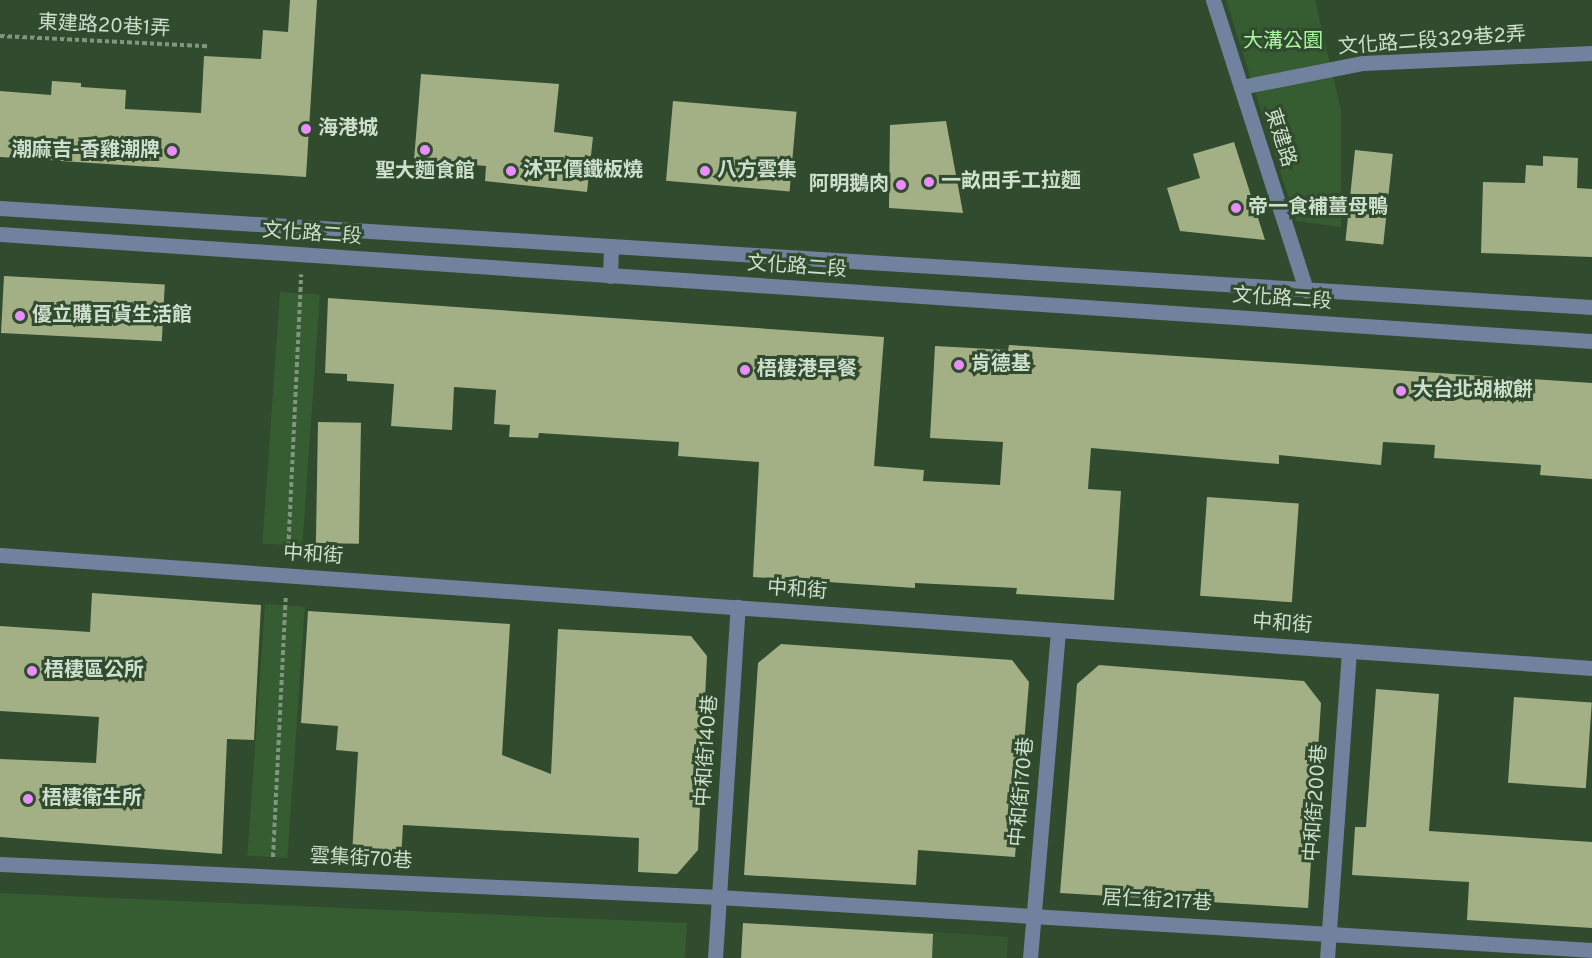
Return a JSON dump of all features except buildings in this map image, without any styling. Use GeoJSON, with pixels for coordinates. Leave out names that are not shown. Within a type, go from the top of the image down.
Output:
{"type":"FeatureCollection","features":[{"type":"Feature","properties":{"kind":"street","name":"東建路"},"geometry":{"type":"LineString","coordinates":[[1213,0],[1306,290]]}},
{"type":"Feature","properties":{"kind":"street","name":"文化路二段329巷2弄"},"geometry":{"type":"LineString","coordinates":[[1241,87],[1362,63],[1592,53]]}},
{"type":"Feature","properties":{"kind":"street","name":"文化路二段"},"geometry":{"type":"LineString","coordinates":[[0,208],[1592,307]]}},
{"type":"Feature","properties":{"kind":"street","name":"文化路二段"},"geometry":{"type":"LineString","coordinates":[[0,234],[1592,341]]}},
{"type":"Feature","properties":{"kind":"street"},"geometry":{"type":"LineString","coordinates":[[610,276],[611,247]]}},
{"type":"Feature","properties":{"kind":"street","name":"中和街"},"geometry":{"type":"LineString","coordinates":[[0,555],[1592,668]]}},
{"type":"Feature","properties":{"kind":"street","name":"中和街140巷"},"geometry":{"type":"LineString","coordinates":[[716,958],[738,608]]}},
{"type":"Feature","properties":{"kind":"street","name":"中和街170巷"},"geometry":{"type":"LineString","coordinates":[[1030,958],[1058,630]]}},
{"type":"Feature","properties":{"kind":"street","name":"中和街200巷"},"geometry":{"type":"LineString","coordinates":[[1328,958],[1349,651]]}},
{"type":"Feature","properties":{"kind":"street","name":"雲集街70巷"},"geometry":{"type":"LineString","coordinates":[[0,864],[719,897]]}},
{"type":"Feature","properties":{"kind":"street","name":"居仁街217巷"},"geometry":{"type":"LineString","coordinates":[[719,897],[1592,950]]}},
{"type":"Feature","properties":{"kind":"path","name":"東建路20巷1弄"},"geometry":{"type":"LineString","coordinates":[[0,36],[208,46]]}},
{"type":"Feature","properties":{"kind":"shaded area"},"geometry":{"type":"Polygon","coordinates":[[[906,930],[1008,937],[1007,958],[905,958],[906,930]]]}},
{"type":"Feature","properties":{"kind":"green space","name":"大溝公園"},"geometry":{"type":"Polygon","coordinates":[[[1226,0],[1315,0],[1341,110],[1341,227],[1296,221],[1226,0]]]}},
{"type":"Feature","properties":{"kind":"green space"},"geometry":{"type":"Polygon","coordinates":[[[280,292],[320,295],[302,546],[262,543],[280,292]]]}},
{"type":"Feature","properties":{"kind":"green space"},"geometry":{"type":"Polygon","coordinates":[[[265,604],[305,607],[287,858],[247,855],[265,604]]]}},
{"type":"Feature","properties":{"kind":"green space"},"geometry":{"type":"Polygon","coordinates":[[[0,893],[687,923],[685,958],[0,958],[0,893]]]}},
{"type":"Feature","properties":{"kind":"place","name":"海港城"},"geometry":{"type":"Point","coordinates":[306,129]}},
{"type":"Feature","properties":{"kind":"place","name":"聖大麵食館"},"geometry":{"type":"Point","coordinates":[425,150]}},
{"type":"Feature","properties":{"kind":"place","name":"潮麻吉-香雞潮牌"},"geometry":{"type":"Point","coordinates":[172,151]}},
{"type":"Feature","properties":{"kind":"place","name":"沐平價鐵板燒"},"geometry":{"type":"Point","coordinates":[511,171]}},
{"type":"Feature","properties":{"kind":"place","name":"八方雲集"},"geometry":{"type":"Point","coordinates":[705,171]}},
{"type":"Feature","properties":{"kind":"place","name":"一畝田手工拉麵"},"geometry":{"type":"Point","coordinates":[929,182]}},
{"type":"Feature","properties":{"kind":"place","name":"阿明鵝肉"},"geometry":{"type":"Point","coordinates":[901,185]}},
{"type":"Feature","properties":{"kind":"place","name":"帝一食補薑母鴨"},"geometry":{"type":"Point","coordinates":[1236,208]}},
{"type":"Feature","properties":{"kind":"place","name":"優立購百貨生活館"},"geometry":{"type":"Point","coordinates":[20,316]}},
{"type":"Feature","properties":{"kind":"place","name":"肯德基"},"geometry":{"type":"Point","coordinates":[959,365]}},
{"type":"Feature","properties":{"kind":"place","name":"梧棲港早餐"},"geometry":{"type":"Point","coordinates":[745,370]}},
{"type":"Feature","properties":{"kind":"place","name":"大台北胡椒餅"},"geometry":{"type":"Point","coordinates":[1401,391]}},
{"type":"Feature","properties":{"kind":"place","name":"梧棲區公所"},"geometry":{"type":"Point","coordinates":[32,671]}},
{"type":"Feature","properties":{"kind":"place","name":"梧棲衛生所"},"geometry":{"type":"Point","coordinates":[28,799]}}]}
